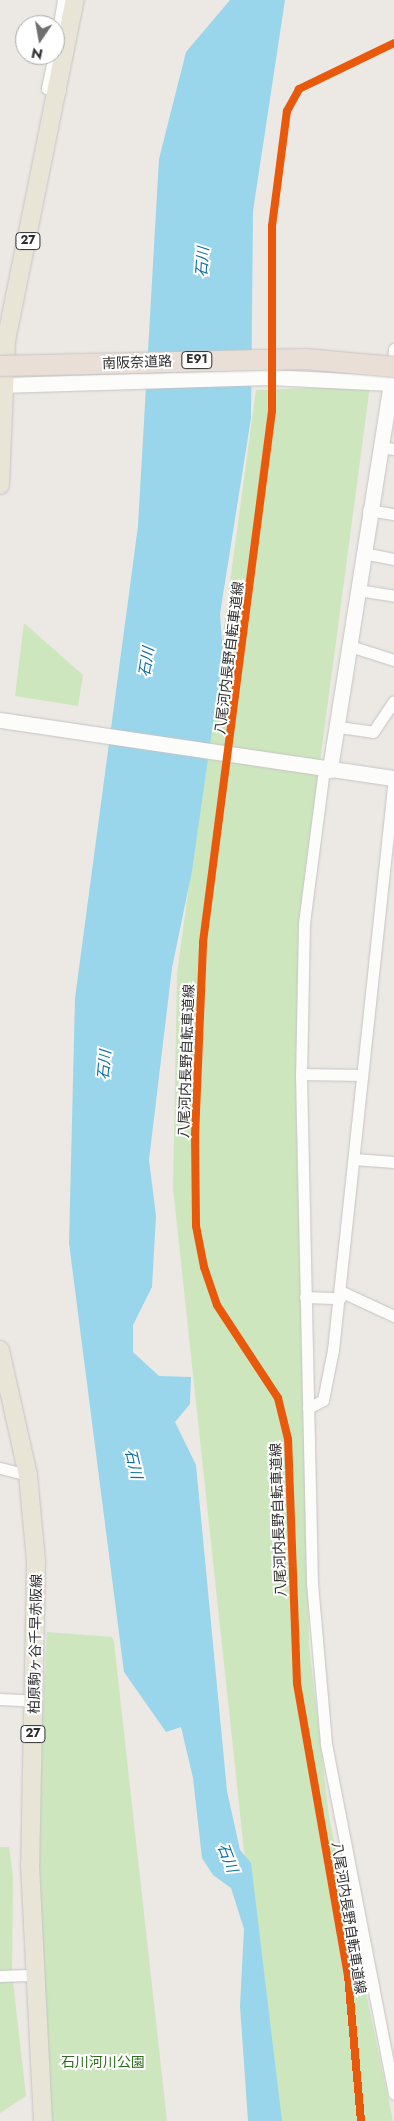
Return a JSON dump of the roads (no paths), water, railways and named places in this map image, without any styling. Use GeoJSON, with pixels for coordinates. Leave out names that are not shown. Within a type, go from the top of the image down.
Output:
{"type":"FeatureCollection","features":[{"type":"Feature","properties":{"kind":"highway","name":"南阪奈道路"},"geometry":{"type":"LineString","coordinates":[[5,379],[309,367],[393,378]]}},
{"type":"Feature","properties":{"kind":"main road","name":"27"},"geometry":{"type":"LineString","coordinates":[[0,485],[5,379],[3,341],[60,91],[75,0]]}},
{"type":"Feature","properties":{"kind":"main road","name":"柏原駒ヶ谷千早赤阪線"},"geometry":{"type":"LineString","coordinates":[[0,1350],[28,1475],[36,1562],[35,1701],[30,1865],[43,2121]]}},
{"type":"Feature","properties":{"kind":"street"},"geometry":{"type":"LineString","coordinates":[[60,15],[63,0]]}},
{"type":"Feature","properties":{"kind":"street"},"geometry":{"type":"LineString","coordinates":[[52,65],[47,88],[60,91]]}},
{"type":"Feature","properties":{"kind":"street"},"geometry":{"type":"LineString","coordinates":[[394,349],[387,448],[368,510],[339,726],[323,769],[304,923],[301,1074],[312,1593],[326,1744],[394,2093]]}},
{"type":"Feature","properties":{"kind":"street"},"geometry":{"type":"LineString","coordinates":[[5,379],[269,377],[368,382],[393,378]]}},
{"type":"Feature","properties":{"kind":"street"},"geometry":{"type":"LineString","coordinates":[[368,510],[394,514]]}},
{"type":"Feature","properties":{"kind":"street"},"geometry":{"type":"LineString","coordinates":[[362,553],[394,559]]}},
{"type":"Feature","properties":{"kind":"street"},"geometry":{"type":"LineString","coordinates":[[358,590],[394,596]]}},
{"type":"Feature","properties":{"kind":"street"},"geometry":{"type":"LineString","coordinates":[[350,646],[394,660]]}},
{"type":"Feature","properties":{"kind":"street"},"geometry":{"type":"LineString","coordinates":[[339,726],[373,732],[394,701]]}},
{"type":"Feature","properties":{"kind":"street"},"geometry":{"type":"LineString","coordinates":[[0,720],[323,769],[394,777],[340,1294],[323,1400],[308,1408]]}},
{"type":"Feature","properties":{"kind":"street"},"geometry":{"type":"LineString","coordinates":[[301,1074],[362,1075]]}},
{"type":"Feature","properties":{"kind":"street"},"geometry":{"type":"LineString","coordinates":[[354,1158],[394,1162]]}},
{"type":"Feature","properties":{"kind":"street"},"geometry":{"type":"LineString","coordinates":[[305,1297],[340,1294],[394,1316]]}},
{"type":"Feature","properties":{"kind":"street"},"geometry":{"type":"LineString","coordinates":[[0,1468],[28,1475]]}},
{"type":"Feature","properties":{"kind":"street"},"geometry":{"type":"LineString","coordinates":[[0,1699],[35,1701]]}},
{"type":"Feature","properties":{"kind":"street"},"geometry":{"type":"LineString","coordinates":[[0,1976],[35,1975]]}},
{"type":"Feature","properties":{"kind":"water","name":"石川"},"geometry":{"type":"Polygon","coordinates":[[[230,0],[285,0],[253,211],[251,418],[220,614],[223,654],[192,871],[172,968],[149,1160],[156,1216],[152,1287],[133,1325],[133,1352],[159,1376],[191,1377],[190,1404],[175,1422],[196,1465],[227,1791],[240,1850],[251,1863],[282,2121],[248,2121],[240,2006],[244,1929],[231,1888],[213,1875],[202,1858],[193,1778],[181,1727],[166,1732],[124,1672],[69,1243],[75,998],[138,526],[159,159],[186,52],[230,0]]]}},
{"type":"Feature","properties":{"kind":"park label","name":"石川河川公園"},"geometry":{"type":"Point","coordinates":[103,2062]}}]}
